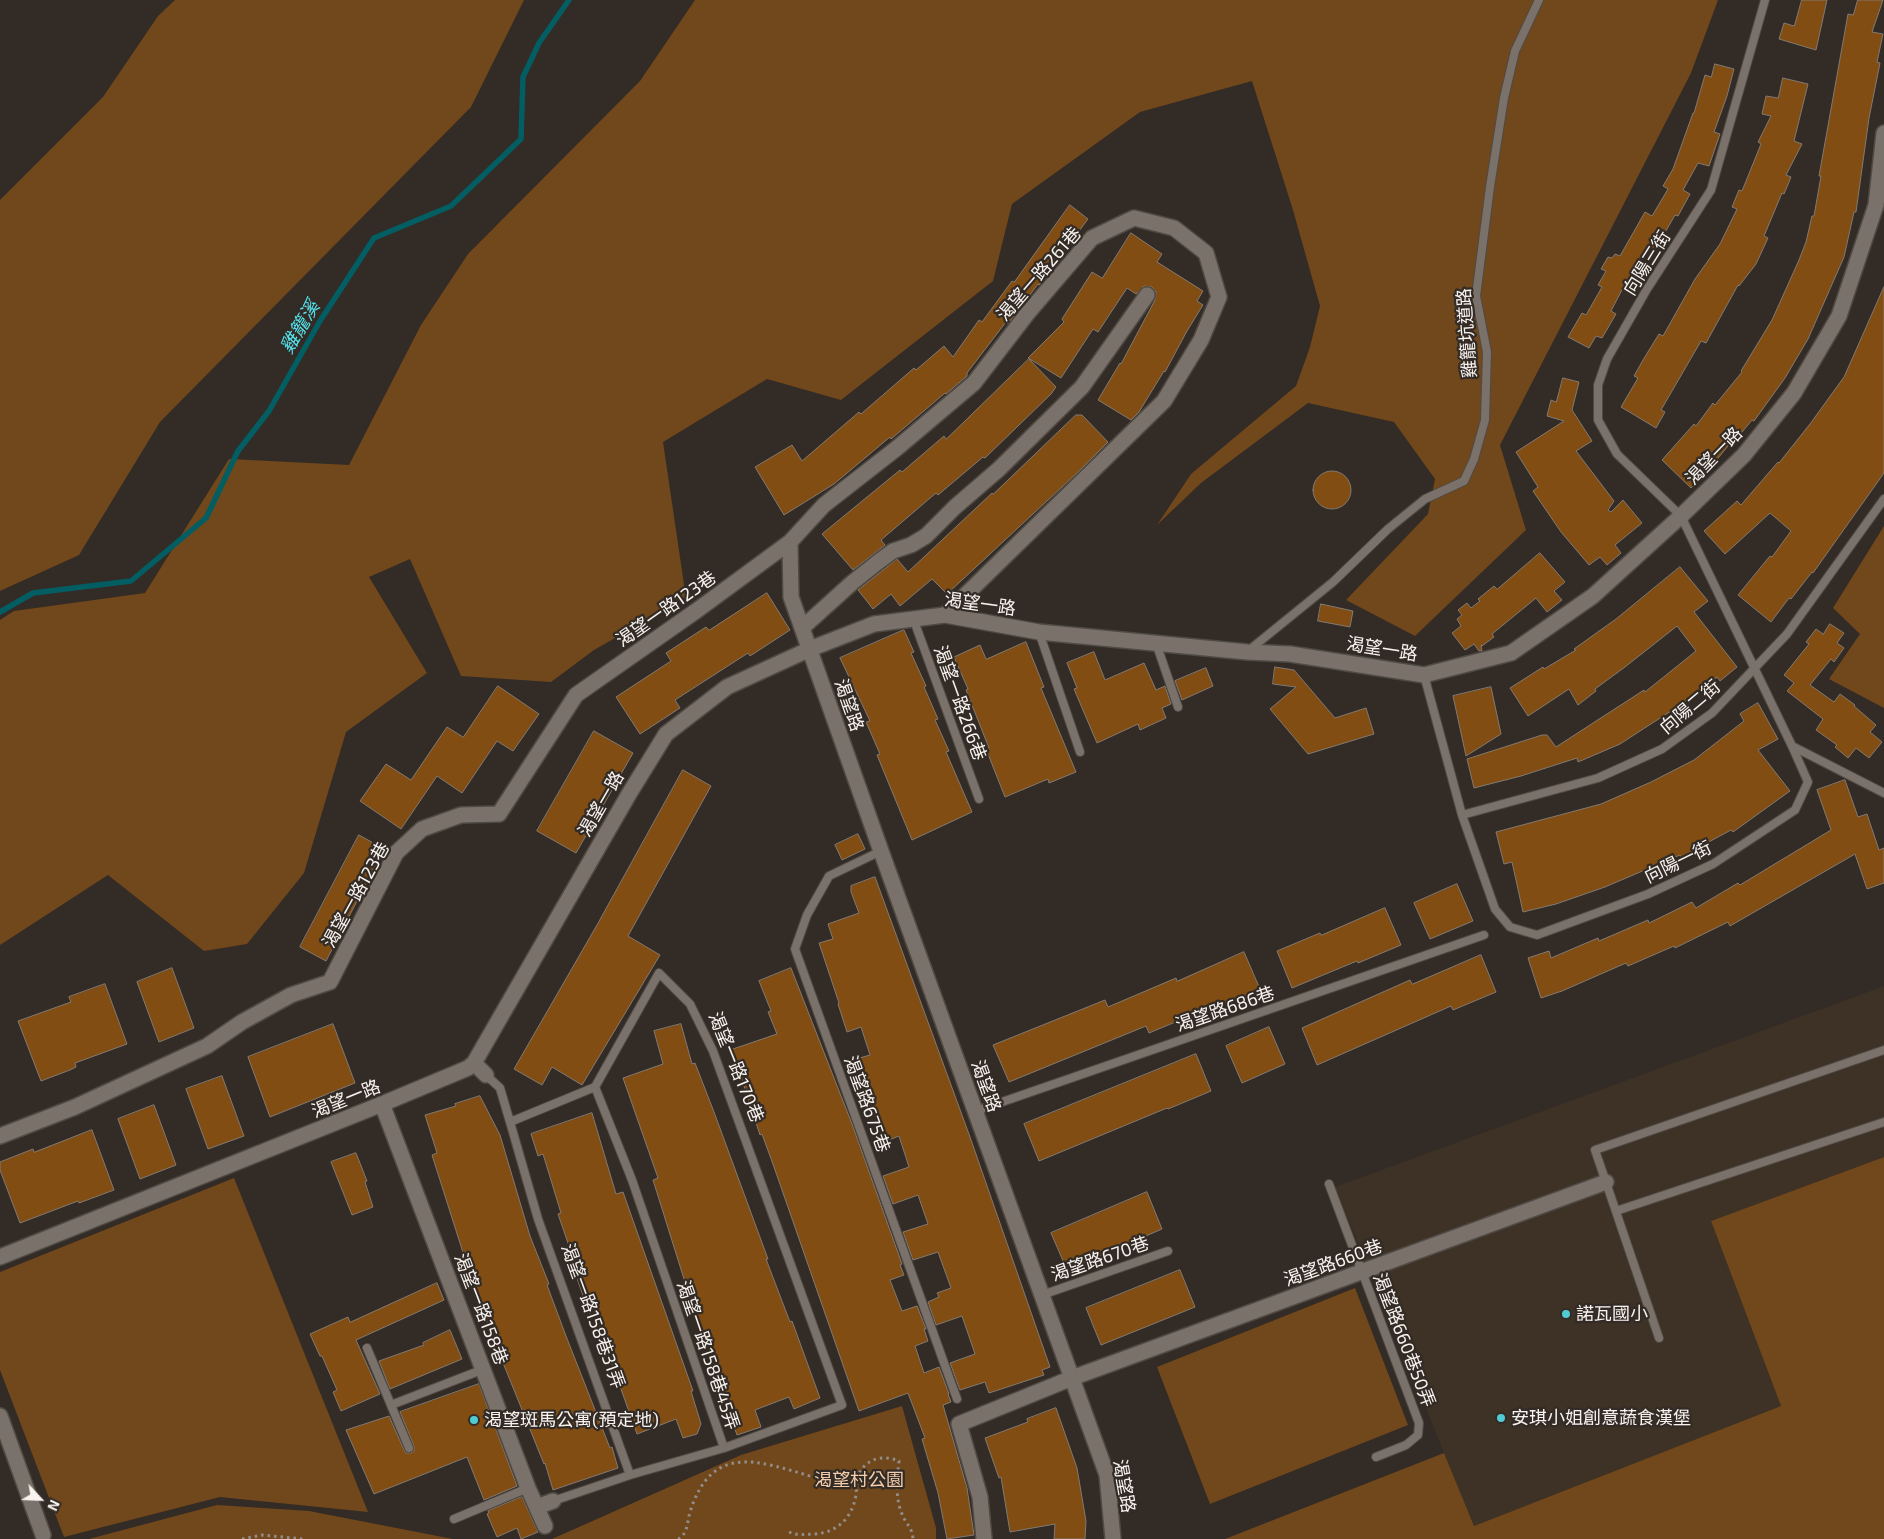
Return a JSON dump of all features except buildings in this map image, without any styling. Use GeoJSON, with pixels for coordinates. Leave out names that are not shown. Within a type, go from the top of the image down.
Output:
{"type":"FeatureCollection","features":[{"type":"Feature","properties":{"kind":"street","name":"渴望一路"},"geometry":{"type":"LineString","coordinates":[[0,1257],[468,1068],[474,1063],[628,794],[666,734],[727,687],[810,649],[874,624],[945,614],[1039,632],[1247,652],[1290,654],[1424,675],[1511,653],[1593,596],[1681,516],[1744,455],[1794,393],[1839,316],[1876,205],[1884,133]]}},
{"type":"Feature","properties":{"kind":"street","name":"渴望一路261巷"},"geometry":{"type":"LineString","coordinates":[[790,542],[824,505],[898,448],[974,383],[1027,314],[1092,238],[1134,218],[1174,228],[1206,253],[1219,297],[1200,340],[1164,401],[945,614]]}},
{"type":"Feature","properties":{"kind":"street"},"geometry":{"type":"LineString","coordinates":[[802,628],[852,582],[878,562],[893,551],[911,545],[926,536],[955,507],[1006,462],[1082,387],[1147,295]]}},
{"type":"Feature","properties":{"kind":"street"},"geometry":{"type":"LineString","coordinates":[[790,542],[791,597],[810,649]]}},
{"type":"Feature","properties":{"kind":"street","name":"渴望一路123巷"},"geometry":{"type":"LineString","coordinates":[[0,1136],[74,1107],[207,1046],[242,1022],[291,995],[330,982],[396,853],[422,829],[461,815],[499,814],[576,695],[790,542]]}},
{"type":"Feature","properties":{"kind":"street","name":"渴望路"},"geometry":{"type":"LineString","coordinates":[[810,649],[881,851],[1107,1475],[1113,1539]]}},
{"type":"Feature","properties":{"kind":"street"},"geometry":{"type":"LineString","coordinates":[[474,1063],[486,1075]]}},
{"type":"Feature","properties":{"kind":"street","name":"渴望一路158巷"},"geometry":{"type":"LineString","coordinates":[[382,1104],[528,1488],[545,1526]]}},
{"type":"Feature","properties":{"kind":"street","name":"渴望路660巷"},"geometry":{"type":"LineString","coordinates":[[984,1539],[980,1498],[959,1424],[1072,1378],[1606,1182]]}},
{"type":"Feature","properties":{"kind":"street"},"geometry":{"type":"LineString","coordinates":[[0,1416],[44,1534]]}},
{"type":"Feature","properties":{"kind":"street"},"geometry":{"type":"LineString","coordinates":[[537,1507],[553,1501]]}},
{"type":"Feature","properties":{"kind":"lane","name":"雞籠坑道路"},"geometry":{"type":"LineString","coordinates":[[1247,652],[1333,582],[1388,529],[1425,499],[1464,481],[1474,459],[1485,420],[1487,352],[1476,296],[1493,170],[1504,98],[1515,52],[1539,0]]}},
{"type":"Feature","properties":{"kind":"lane","name":"向陽三街"},"geometry":{"type":"LineString","coordinates":[[1681,516],[1617,454],[1598,420],[1598,385],[1607,359],[1647,289],[1711,190],[1764,0]]}},
{"type":"Feature","properties":{"kind":"lane","name":"向陽二街"},"geometry":{"type":"LineString","coordinates":[[1462,815],[1598,778],[1662,749],[1712,713],[1787,634],[1884,498]]}},
{"type":"Feature","properties":{"kind":"lane","name":"向陽一街"},"geometry":{"type":"LineString","coordinates":[[1424,675],[1462,815],[1495,909],[1510,927],[1537,934],[1648,894],[1713,864],[1796,810],[1808,782],[1681,516]]}},
{"type":"Feature","properties":{"kind":"lane","name":"渴望一路266巷"},"geometry":{"type":"LineString","coordinates":[[913,618],[979,799]]}},
{"type":"Feature","properties":{"kind":"lane"},"geometry":{"type":"LineString","coordinates":[[1039,632],[1080,752]]}},
{"type":"Feature","properties":{"kind":"lane"},"geometry":{"type":"LineString","coordinates":[[1156,644],[1178,707]]}},
{"type":"Feature","properties":{"kind":"lane"},"geometry":{"type":"LineString","coordinates":[[1792,746],[1884,793]]}},
{"type":"Feature","properties":{"kind":"lane","name":"渴望路675巷"},"geometry":{"type":"LineString","coordinates":[[881,851],[829,876],[807,915],[795,949],[957,1399]]}},
{"type":"Feature","properties":{"kind":"lane","name":"渴望路686巷"},"geometry":{"type":"LineString","coordinates":[[976,1111],[1484,935]]}},
{"type":"Feature","properties":{"kind":"lane","name":"渴望一路170巷"},"geometry":{"type":"LineString","coordinates":[[595,1087],[660,973],[690,1004],[713,1051],[842,1405],[724,1448]]}},
{"type":"Feature","properties":{"kind":"lane"},"geometry":{"type":"LineString","coordinates":[[1659,1338],[1595,1150],[1884,1050]]}},
{"type":"Feature","properties":{"kind":"lane"},"geometry":{"type":"LineString","coordinates":[[486,1075],[500,1088],[510,1122],[595,1087]]}},
{"type":"Feature","properties":{"kind":"lane","name":"渴望一路158巷45弄"},"geometry":{"type":"LineString","coordinates":[[595,1087],[632,1180],[724,1448],[630,1475]]}},
{"type":"Feature","properties":{"kind":"lane","name":"渴望一路158巷31弄"},"geometry":{"type":"LineString","coordinates":[[510,1122],[538,1218],[630,1475]]}},
{"type":"Feature","properties":{"kind":"lane"},"geometry":{"type":"LineString","coordinates":[[1616,1211],[1884,1122]]}},
{"type":"Feature","properties":{"kind":"lane","name":"渴望路660巷50弄"},"geometry":{"type":"LineString","coordinates":[[1329,1184],[1419,1423],[1418,1435],[1406,1445],[1376,1457]]}},
{"type":"Feature","properties":{"kind":"lane","name":"渴望路670巷"},"geometry":{"type":"LineString","coordinates":[[1042,1295],[1168,1251]]}},
{"type":"Feature","properties":{"kind":"lane"},"geometry":{"type":"LineString","coordinates":[[367,1348],[409,1448]]}},
{"type":"Feature","properties":{"kind":"lane"},"geometry":{"type":"LineString","coordinates":[[392,1405],[484,1369]]}},
{"type":"Feature","properties":{"kind":"lane"},"geometry":{"type":"LineString","coordinates":[[553,1501],[630,1475]]}},
{"type":"Feature","properties":{"kind":"lane"},"geometry":{"type":"LineString","coordinates":[[454,1519],[528,1488]]}},
{"type":"Feature","properties":{"kind":"path"},"geometry":{"type":"LineString","coordinates":[[789,1532],[797,1535],[827,1533],[846,1521],[856,1498],[858,1477],[870,1460],[889,1456],[899,1461],[898,1494],[902,1514],[913,1530],[913,1539]]}},
{"type":"Feature","properties":{"kind":"path"},"geometry":{"type":"LineString","coordinates":[[678,1539],[682,1537],[686,1530],[690,1512],[698,1493],[710,1475],[728,1463],[757,1462],[813,1476]]}},
{"type":"Feature","properties":{"kind":"path"},"geometry":{"type":"LineString","coordinates":[[242,1539],[262,1535],[303,1539]]}},
{"type":"Feature","properties":{"kind":"shaded area","name":"諾瓦國小"},"geometry":{"type":"Polygon","coordinates":[[[1884,986],[1884,1157],[1711,1221],[1781,1406],[1474,1526],[1335,1187],[1884,986]]]}},
{"type":"Feature","properties":{"kind":"green space"},"geometry":{"type":"Polygon","coordinates":[[[175,0],[524,0],[471,107],[160,422],[79,555],[0,591],[0,200],[103,97],[158,16],[175,0]]]}},
{"type":"Feature","properties":{"kind":"green space"},"geometry":{"type":"Polygon","coordinates":[[[695,0],[1718,0],[1691,73],[1500,445],[1526,530],[1415,636],[1346,600],[1428,514],[1435,479],[1394,422],[1308,403],[1201,483],[1157,525],[1191,474],[1296,386],[1310,347],[1320,306],[1293,210],[1252,81],[1140,112],[1012,204],[993,281],[841,400],[767,379],[663,442],[686,598],[594,650],[551,682],[461,676],[410,559],[369,577],[427,673],[346,732],[304,873],[247,944],[204,951],[108,875],[0,945],[0,620],[14,611],[145,593],[229,459],[349,465],[421,325],[468,254],[640,81],[695,0]]]}},
{"type":"Feature","properties":{"kind":"green space"},"geometry":{"type":"Polygon","coordinates":[[[1884,526],[1884,708],[1829,679],[1860,634],[1833,608],[1884,526]]]}},
{"type":"Feature","properties":{"kind":"green space"},"geometry":{"type":"Polygon","coordinates":[[[1884,1157],[1884,1539],[1225,1539],[1444,1453],[1474,1526],[1781,1406],[1711,1221],[1884,1157]]]}},
{"type":"Feature","properties":{"kind":"green space"},"geometry":{"type":"Polygon","coordinates":[[[234,1178],[368,1512],[220,1497],[64,1537],[0,1370],[0,1272],[234,1178]]]}},
{"type":"Feature","properties":{"kind":"green space"},"geometry":{"type":"Polygon","coordinates":[[[1355,1288],[1408,1425],[1210,1504],[1157,1367],[1355,1288]]]}},
{"type":"Feature","properties":{"kind":"green space","name":"渴望村公園"},"geometry":{"type":"Polygon","coordinates":[[[902,1406],[936,1528],[936,1539],[552,1539],[741,1455],[902,1406]]]}},
{"type":"Feature","properties":{"kind":"green space"},"geometry":{"type":"Polygon","coordinates":[[[217,1505],[309,1511],[453,1539],[89,1539],[217,1505]]]}},
{"type":"Feature","properties":{"kind":"waterway","name":"雞籠溪"},"geometry":{"type":"LineString","coordinates":[[0,612],[33,593],[131,581],[206,518],[238,451],[269,411],[320,321],[374,238],[451,206],[521,139],[523,77],[539,43],[569,0]]}},
{"type":"Feature","properties":{"kind":"place","name":"諾瓦國小"},"geometry":{"type":"Point","coordinates":[1566,1314]}},
{"type":"Feature","properties":{"kind":"place","name":"安琪小姐創意蔬食漢堡"},"geometry":{"type":"Point","coordinates":[1501,1418]}},
{"type":"Feature","properties":{"kind":"place","name":"渴望斑馬公寓(預定地)"},"geometry":{"type":"Point","coordinates":[474,1420]}}]}
